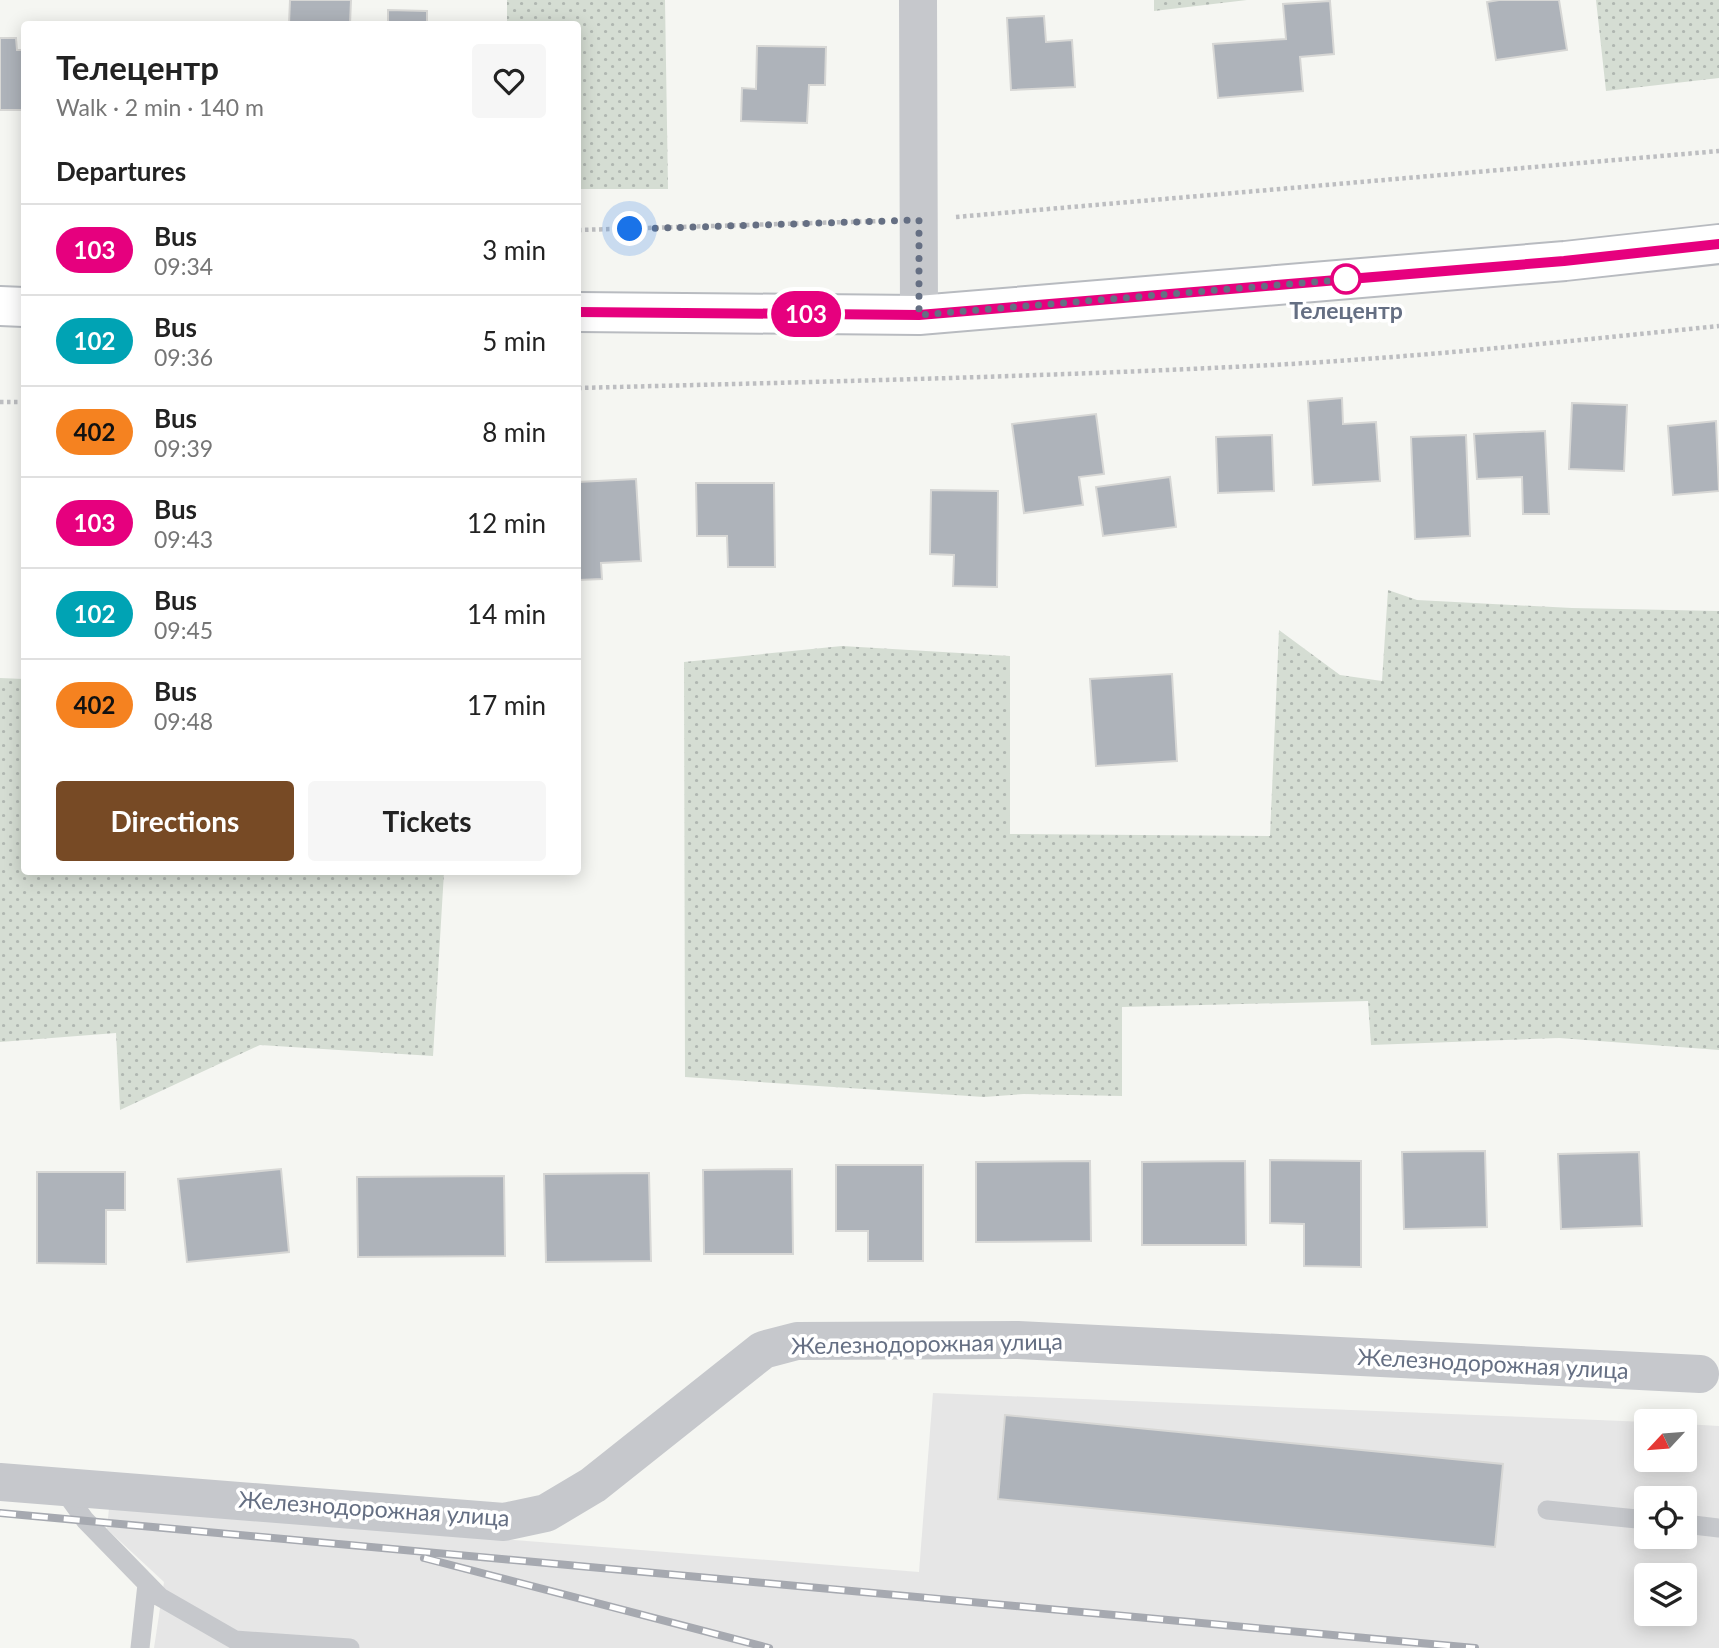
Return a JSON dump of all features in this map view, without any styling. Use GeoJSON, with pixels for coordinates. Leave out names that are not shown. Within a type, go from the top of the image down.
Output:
{"type":"FeatureCollection","features":[{"type":"Feature","properties":{"kind":"main road"},"geometry":{"type":"LineString","coordinates":[[581,312],[919,315],[1551,262],[1719,244]]}},
{"type":"Feature","properties":{"kind":"main road"},"geometry":{"type":"LineString","coordinates":[[0,306],[21,307]]}},
{"type":"Feature","properties":{"kind":"street"},"geometry":{"type":"LineString","coordinates":[[918,0],[919,315]]}},
{"type":"Feature","properties":{"kind":"street","name":"Железнодорожная улица"},"geometry":{"type":"LineString","coordinates":[[0,1482],[503,1522],[546,1513],[593,1485],[763,1350],[797,1341],[1018,1340],[1700,1374]]}},
{"type":"Feature","properties":{"kind":"lane"},"geometry":{"type":"LineString","coordinates":[[62,1487],[85,1520],[160,1597],[235,1640],[340,1647]]}},
{"type":"Feature","properties":{"kind":"lane"},"geometry":{"type":"LineString","coordinates":[[1547,1510],[1634,1519]]}},
{"type":"Feature","properties":{"kind":"lane"},"geometry":{"type":"LineString","coordinates":[[1697,1525],[1719,1528]]}},
{"type":"Feature","properties":{"kind":"lane"},"geometry":{"type":"LineString","coordinates":[[140,1648],[147,1584]]}},
{"type":"Feature","properties":{"kind":"path"},"geometry":{"type":"LineString","coordinates":[[581,230],[919,220],[1719,151]]}},
{"type":"Feature","properties":{"kind":"path"},"geometry":{"type":"LineString","coordinates":[[581,388],[1008,377],[1274,365],[1430,355],[1719,327]]}},
{"type":"Feature","properties":{"kind":"path"},"geometry":{"type":"LineString","coordinates":[[0,402],[21,402]]}},
{"type":"Feature","properties":{"kind":"shaded area"},"geometry":{"type":"Polygon","coordinates":[[[507,0],[665,0],[668,189],[581,189],[581,21],[507,21],[507,0]]]}},
{"type":"Feature","properties":{"kind":"shaded area"},"geometry":{"type":"Polygon","coordinates":[[[1154,0],[1247,0],[1154,11],[1154,0]]]}},
{"type":"Feature","properties":{"kind":"shaded area"},"geometry":{"type":"Polygon","coordinates":[[[1596,0],[1719,0],[1719,78],[1606,91],[1596,0]]]}},
{"type":"Feature","properties":{"kind":"shaded area"},"geometry":{"type":"Polygon","coordinates":[[[1388,590],[1417,600],[1572,608],[1719,611],[1719,1050],[1559,1038],[1371,1045],[1368,1001],[1122,1007],[1122,1096],[1024,1094],[984,1097],[685,1077],[684,662],[842,646],[1010,656],[1010,834],[1270,836],[1279,630],[1340,675],[1382,681],[1388,590]]]}},
{"type":"Feature","properties":{"kind":"shaded area"},"geometry":{"type":"Polygon","coordinates":[[[0,678],[21,679],[21,875],[444,875],[433,1056],[260,1045],[120,1110],[116,1033],[0,1042],[0,678]]]}},
{"type":"Feature","properties":{"kind":"shaded area"},"geometry":{"type":"Polygon","coordinates":[[[933,1393],[1634,1421],[1634,1472],[1698,1472],[1698,1425],[1719,1426],[1719,1648],[154,1648],[164,1582],[107,1529],[109,1508],[919,1572],[933,1393]]]}},
{"type":"Feature","properties":{"kind":"building"},"geometry":{"type":"Polygon","coordinates":[[[290,0],[351,0],[350,21],[289,21],[290,0]]]}},
{"type":"Feature","properties":{"kind":"building"},"geometry":{"type":"Polygon","coordinates":[[[1559,0],[1567,50],[1496,60],[1487,2],[1559,0]]]}},
{"type":"Feature","properties":{"kind":"building"},"geometry":{"type":"Polygon","coordinates":[[[1330,1],[1334,54],[1300,57],[1303,91],[1218,98],[1213,44],[1286,39],[1283,4],[1330,1]]]}},
{"type":"Feature","properties":{"kind":"building"},"geometry":{"type":"Polygon","coordinates":[[[388,10],[427,11],[427,21],[388,21],[388,10]]]}},
{"type":"Feature","properties":{"kind":"building"},"geometry":{"type":"Polygon","coordinates":[[[1044,16],[1046,42],[1072,40],[1075,87],[1011,90],[1007,18],[1044,16]]]}},
{"type":"Feature","properties":{"kind":"building"},"geometry":{"type":"Polygon","coordinates":[[[0,38],[16,38],[17,50],[21,50],[21,110],[0,110],[0,38]]]}},
{"type":"Feature","properties":{"kind":"building"},"geometry":{"type":"Polygon","coordinates":[[[757,46],[826,47],[825,85],[809,85],[807,123],[741,121],[742,88],[756,89],[757,46]]]}},
{"type":"Feature","properties":{"kind":"building"},"geometry":{"type":"Polygon","coordinates":[[[1342,398],[1343,424],[1376,422],[1380,481],[1313,485],[1308,401],[1342,398]]]}},
{"type":"Feature","properties":{"kind":"building"},"geometry":{"type":"Polygon","coordinates":[[[1572,403],[1627,405],[1624,471],[1569,469],[1572,403]]]}},
{"type":"Feature","properties":{"kind":"building"},"geometry":{"type":"Polygon","coordinates":[[[1096,414],[1104,474],[1079,477],[1083,505],[1024,513],[1012,424],[1096,414]]]}},
{"type":"Feature","properties":{"kind":"building"},"geometry":{"type":"Polygon","coordinates":[[[1716,421],[1719,491],[1673,495],[1668,426],[1716,421]]]}},
{"type":"Feature","properties":{"kind":"building"},"geometry":{"type":"Polygon","coordinates":[[[1545,431],[1549,514],[1523,514],[1522,477],[1477,479],[1474,434],[1545,431]]]}},
{"type":"Feature","properties":{"kind":"building"},"geometry":{"type":"Polygon","coordinates":[[[1272,435],[1274,491],[1218,493],[1216,437],[1272,435]]]}},
{"type":"Feature","properties":{"kind":"building"},"geometry":{"type":"Polygon","coordinates":[[[1466,435],[1470,536],[1415,539],[1411,437],[1466,435]]]}},
{"type":"Feature","properties":{"kind":"building"},"geometry":{"type":"Polygon","coordinates":[[[1170,477],[1176,527],[1103,536],[1096,487],[1170,477]]]}},
{"type":"Feature","properties":{"kind":"building"},"geometry":{"type":"Polygon","coordinates":[[[636,479],[641,561],[601,563],[602,579],[581,580],[581,482],[636,479]]]}},
{"type":"Feature","properties":{"kind":"building"},"geometry":{"type":"Polygon","coordinates":[[[696,483],[774,483],[775,567],[728,567],[727,536],[697,536],[696,483]]]}},
{"type":"Feature","properties":{"kind":"building"},"geometry":{"type":"Polygon","coordinates":[[[931,490],[998,491],[997,587],[953,586],[954,555],[930,554],[931,490]]]}},
{"type":"Feature","properties":{"kind":"building"},"geometry":{"type":"Polygon","coordinates":[[[1172,674],[1177,761],[1096,766],[1090,679],[1172,674]]]}},
{"type":"Feature","properties":{"kind":"building"},"geometry":{"type":"Polygon","coordinates":[[[1485,1151],[1487,1227],[1404,1229],[1402,1152],[1485,1151]]]}},
{"type":"Feature","properties":{"kind":"building"},"geometry":{"type":"Polygon","coordinates":[[[1639,1152],[1642,1226],[1561,1229],[1558,1154],[1639,1152]]]}},
{"type":"Feature","properties":{"kind":"building"},"geometry":{"type":"Polygon","coordinates":[[[1270,1160],[1361,1161],[1361,1267],[1304,1266],[1304,1224],[1270,1223],[1270,1160]]]}},
{"type":"Feature","properties":{"kind":"building"},"geometry":{"type":"Polygon","coordinates":[[[1090,1161],[1091,1241],[976,1242],[976,1162],[1090,1161]]]}},
{"type":"Feature","properties":{"kind":"building"},"geometry":{"type":"Polygon","coordinates":[[[1245,1161],[1246,1245],[1142,1245],[1142,1162],[1245,1161]]]}},
{"type":"Feature","properties":{"kind":"building"},"geometry":{"type":"Polygon","coordinates":[[[836,1165],[923,1165],[923,1261],[868,1261],[868,1231],[836,1231],[836,1165]]]}},
{"type":"Feature","properties":{"kind":"building"},"geometry":{"type":"Polygon","coordinates":[[[281,1169],[289,1252],[187,1262],[178,1179],[281,1169]]]}},
{"type":"Feature","properties":{"kind":"building"},"geometry":{"type":"Polygon","coordinates":[[[792,1169],[793,1254],[704,1254],[703,1170],[792,1169]]]}},
{"type":"Feature","properties":{"kind":"building"},"geometry":{"type":"Polygon","coordinates":[[[37,1172],[125,1172],[125,1210],[106,1210],[106,1264],[37,1263],[37,1172]]]}},
{"type":"Feature","properties":{"kind":"building"},"geometry":{"type":"Polygon","coordinates":[[[649,1173],[651,1261],[546,1262],[544,1174],[649,1173]]]}},
{"type":"Feature","properties":{"kind":"building"},"geometry":{"type":"Polygon","coordinates":[[[504,1176],[505,1256],[358,1257],[357,1177],[504,1176]]]}},
{"type":"Feature","properties":{"kind":"building"},"geometry":{"type":"Polygon","coordinates":[[[1005,1415],[1503,1464],[1495,1547],[998,1499],[1005,1415]]]}},
{"type":"Feature","properties":{"kind":"railway"},"geometry":{"type":"LineString","coordinates":[[0,1513],[1475,1648]]}},
{"type":"Feature","properties":{"kind":"railway"},"geometry":{"type":"LineString","coordinates":[[424,1558],[769,1648]]}},
{"type":"Feature","properties":{"kind":"bus line","name":"103"},"geometry":{"type":"LineString","coordinates":[[581,312],[919,315],[1564,261],[1719,244]]}},
{"type":"Feature","properties":{"kind":"place","name":"Телецентр"},"geometry":{"type":"Point","coordinates":[1346,279]}},
{"type":"Feature","properties":{"kind":"route"},"geometry":{"type":"LineString","coordinates":[[630,229],[919,220],[919,315],[1350,279],[1346,279]]}}]}
